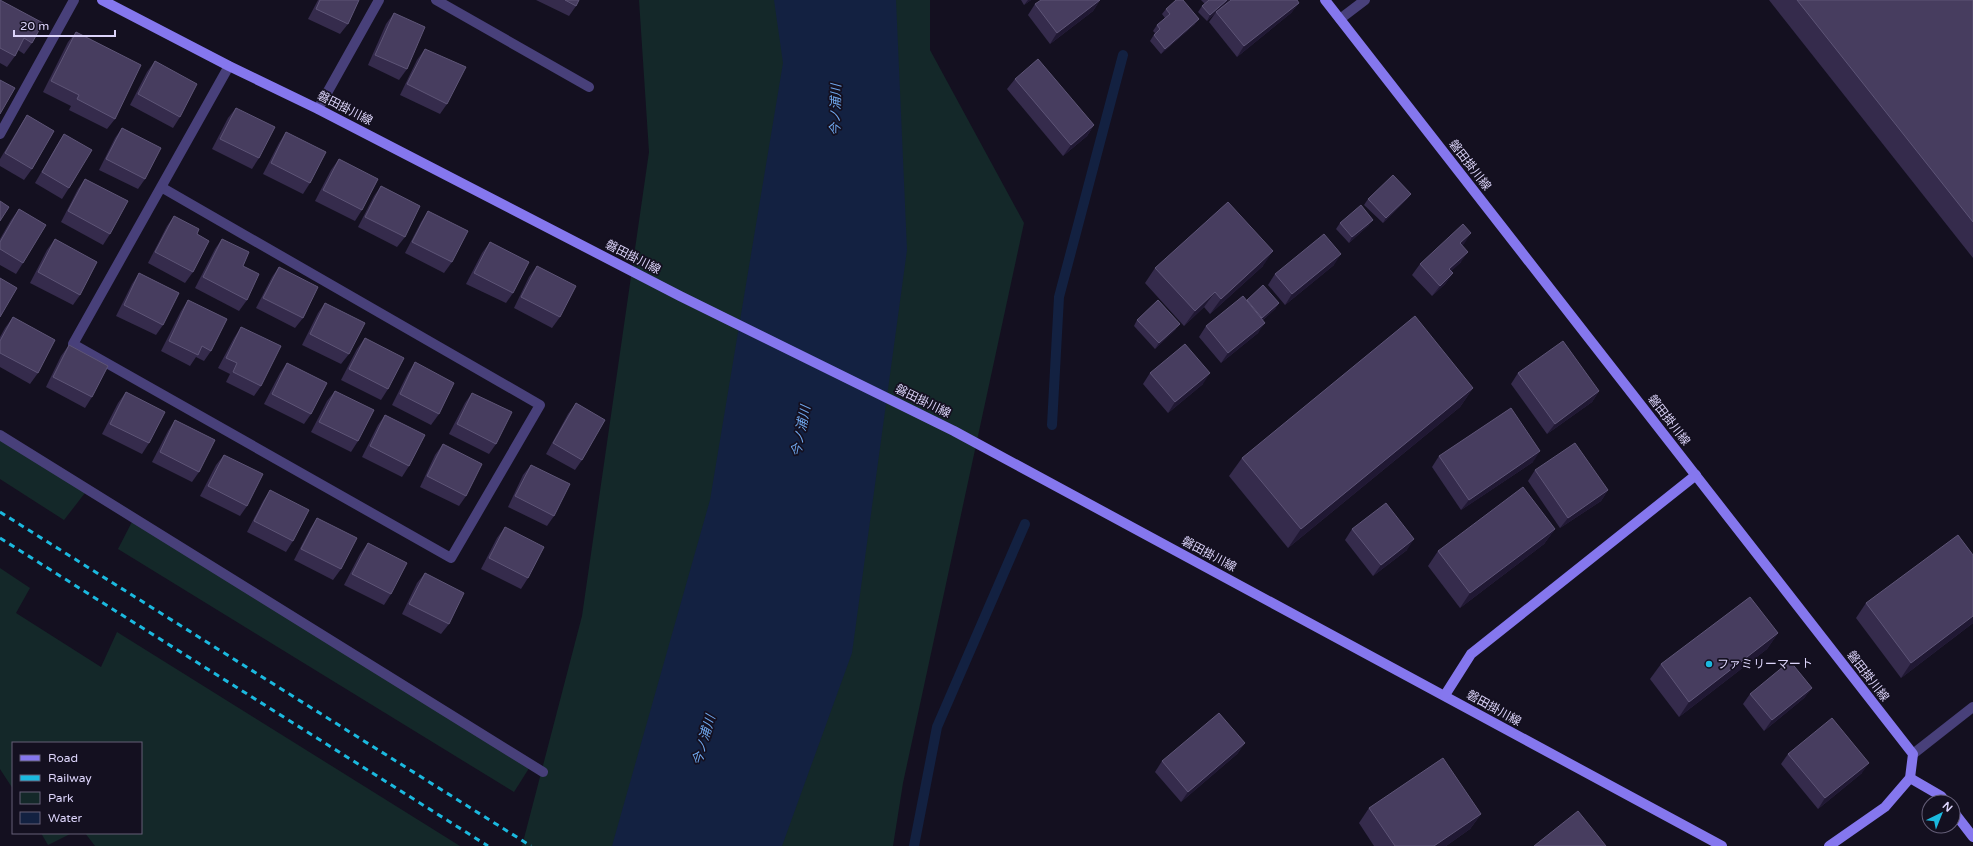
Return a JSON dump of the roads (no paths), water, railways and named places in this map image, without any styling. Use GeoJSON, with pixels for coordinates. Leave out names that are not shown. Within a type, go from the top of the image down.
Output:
{"type":"FeatureCollection","features":[{"type":"Feature","properties":{"kind":"main road","name":"磐田掛川線"},"geometry":{"type":"LineString","coordinates":[[102,0],[229,66],[318,109],[680,296],[954,431],[1722,846]]}},
{"type":"Feature","properties":{"kind":"main road","name":"磐田掛川線"},"geometry":{"type":"LineString","coordinates":[[1325,0],[1913,754]]}},
{"type":"Feature","properties":{"kind":"main road"},"geometry":{"type":"LineString","coordinates":[[1445,696],[1471,654],[1696,475]]}},
{"type":"Feature","properties":{"kind":"main road"},"geometry":{"type":"LineString","coordinates":[[1828,846],[1885,807],[1910,778],[1913,754]]}},
{"type":"Feature","properties":{"kind":"main road"},"geometry":{"type":"LineString","coordinates":[[1910,778],[1938,794]]}},
{"type":"Feature","properties":{"kind":"main road"},"geometry":{"type":"LineString","coordinates":[[1961,821],[1973,837]]}},
{"type":"Feature","properties":{"kind":"street"},"geometry":{"type":"LineString","coordinates":[[0,134],[74,0]]}},
{"type":"Feature","properties":{"kind":"street"},"geometry":{"type":"LineString","coordinates":[[318,109],[379,0]]}},
{"type":"Feature","properties":{"kind":"street"},"geometry":{"type":"LineString","coordinates":[[436,0],[589,87]]}},
{"type":"Feature","properties":{"kind":"street"},"geometry":{"type":"LineString","coordinates":[[1340,19],[1365,0]]}},
{"type":"Feature","properties":{"kind":"street"},"geometry":{"type":"LineString","coordinates":[[161,187],[540,405],[451,558],[72,344],[229,66]]}},
{"type":"Feature","properties":{"kind":"street"},"geometry":{"type":"LineString","coordinates":[[0,435],[543,772]]}},
{"type":"Feature","properties":{"kind":"street"},"geometry":{"type":"LineString","coordinates":[[1913,754],[1973,707]]}},
{"type":"Feature","properties":{"kind":"water","name":"今ノ浦川"},"geometry":{"type":"Polygon","coordinates":[[[774,0],[896,0],[907,250],[852,653],[782,846],[612,846],[710,500],[783,63],[774,0]]]}},
{"type":"Feature","properties":{"kind":"waterway"},"geometry":{"type":"LineString","coordinates":[[1052,425],[1059,297],[1123,55]]}},
{"type":"Feature","properties":{"kind":"waterway"},"geometry":{"type":"LineString","coordinates":[[914,846],[937,727],[1025,524]]}},
{"type":"Feature","properties":{"kind":"railway"},"geometry":{"type":"LineString","coordinates":[[0,512],[531,846]]}},
{"type":"Feature","properties":{"kind":"railway"},"geometry":{"type":"LineString","coordinates":[[0,538],[488,846]]}},
{"type":"Feature","properties":{"kind":"place","name":"ファミリーマート"},"geometry":{"type":"Point","coordinates":[1709,664]}}]}
